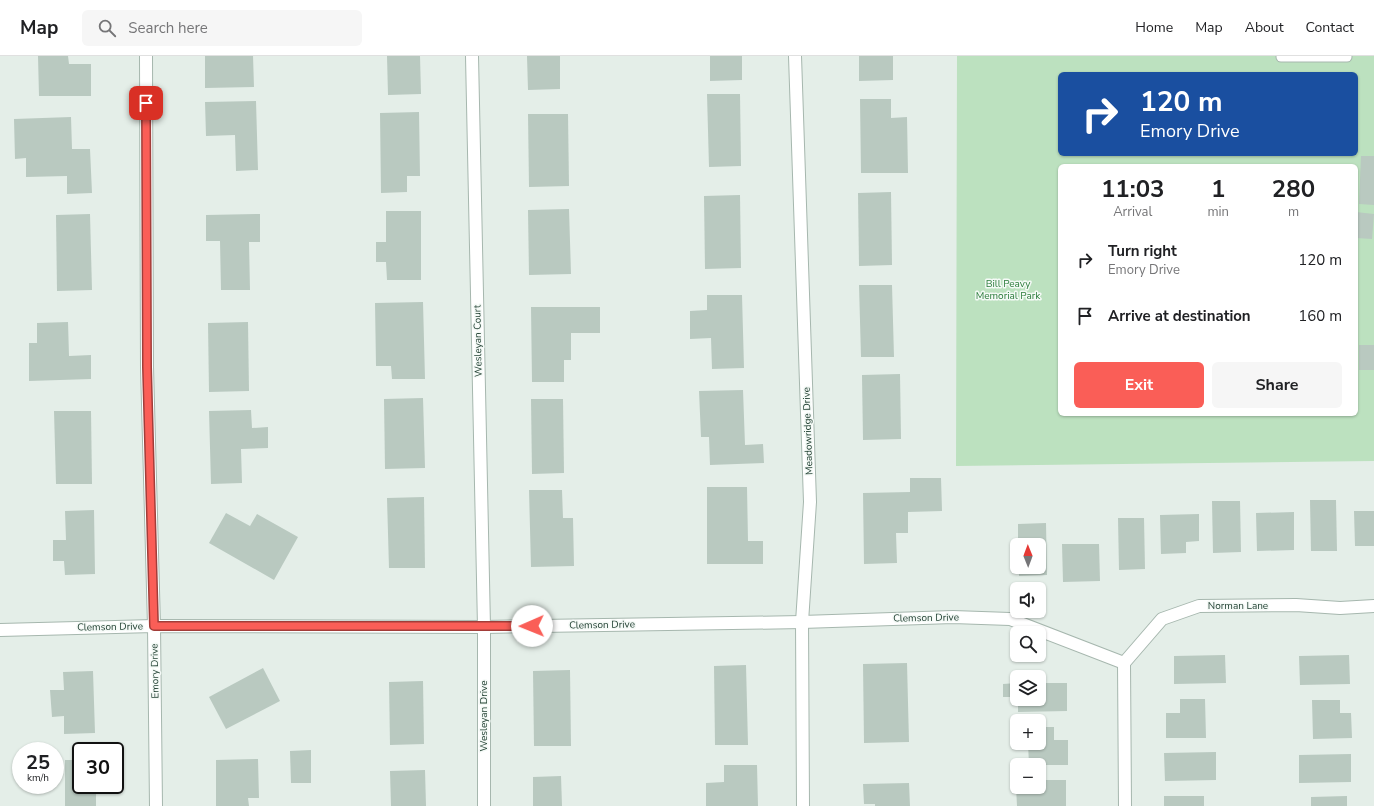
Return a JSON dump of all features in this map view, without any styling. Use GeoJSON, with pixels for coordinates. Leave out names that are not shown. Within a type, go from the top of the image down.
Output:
{"type":"FeatureCollection","features":[{"type":"Feature","properties":{"kind":"street","name":"Emory Drive"},"geometry":{"type":"LineString","coordinates":[[146,56],[147,367],[154,626],[156,806]]}},
{"type":"Feature","properties":{"kind":"street","name":"Wesleyan Court"},"geometry":{"type":"LineString","coordinates":[[472,56],[484,627]]}},
{"type":"Feature","properties":{"kind":"street","name":"Meadowridge Drive"},"geometry":{"type":"LineString","coordinates":[[795,56],[810,502],[802,622],[803,806]]}},
{"type":"Feature","properties":{"kind":"street","name":"Norman Lane"},"geometry":{"type":"LineString","coordinates":[[1124,663],[1162,619],[1199,606],[1296,605],[1340,608],[1374,606]]}},
{"type":"Feature","properties":{"kind":"street","name":"Clemson Drive"},"geometry":{"type":"LineString","coordinates":[[0,630],[154,626],[484,627],[802,622],[953,617],[1010,620],[1124,663]]}},
{"type":"Feature","properties":{"kind":"street","name":"Wesleyan Drive"},"geometry":{"type":"LineString","coordinates":[[484,627],[484,806]]}},
{"type":"Feature","properties":{"kind":"street"},"geometry":{"type":"LineString","coordinates":[[1124,663],[1125,806]]}},
{"type":"Feature","properties":{"kind":"lane"},"geometry":{"type":"LineString","coordinates":[[1281,57],[1347,57]]}},
{"type":"Feature","properties":{"kind":"green space","name":"Bill Peavy Memorial Park"},"geometry":{"type":"Polygon","coordinates":[[[957,56],[1374,56],[1374,461],[956,466],[957,56]]]}},
{"type":"Feature","properties":{"kind":"building"},"geometry":{"type":"Polygon","coordinates":[[[38,56],[68,56],[69,64],[91,64],[91,96],[39,96],[38,56]]]}},
{"type":"Feature","properties":{"kind":"building"},"geometry":{"type":"Polygon","coordinates":[[[205,56],[253,56],[254,87],[205,88],[205,56]]]}},
{"type":"Feature","properties":{"kind":"building"},"geometry":{"type":"Polygon","coordinates":[[[387,56],[420,56],[421,94],[388,95],[387,56]]]}},
{"type":"Feature","properties":{"kind":"building"},"geometry":{"type":"Polygon","coordinates":[[[527,56],[560,56],[560,89],[528,90],[527,56]]]}},
{"type":"Feature","properties":{"kind":"building"},"geometry":{"type":"Polygon","coordinates":[[[710,56],[742,56],[742,80],[710,81],[710,56]]]}},
{"type":"Feature","properties":{"kind":"building"},"geometry":{"type":"Polygon","coordinates":[[[859,56],[893,56],[893,80],[859,81],[859,56]]]}},
{"type":"Feature","properties":{"kind":"building"},"geometry":{"type":"Polygon","coordinates":[[[707,94],[740,94],[741,166],[709,167],[707,94]]]}},
{"type":"Feature","properties":{"kind":"building"},"geometry":{"type":"Polygon","coordinates":[[[860,99],[891,99],[891,118],[907,117],[908,173],[861,173],[860,99]]]}},
{"type":"Feature","properties":{"kind":"building"},"geometry":{"type":"Polygon","coordinates":[[[256,101],[258,170],[236,171],[235,135],[206,136],[205,102],[256,101]]]}},
{"type":"Feature","properties":{"kind":"building"},"geometry":{"type":"Polygon","coordinates":[[[419,112],[420,176],[407,176],[407,192],[381,193],[380,113],[419,112]]]}},
{"type":"Feature","properties":{"kind":"building"},"geometry":{"type":"Polygon","coordinates":[[[528,114],[568,114],[569,186],[529,187],[528,114]]]}},
{"type":"Feature","properties":{"kind":"building"},"geometry":{"type":"Polygon","coordinates":[[[71,117],[72,149],[90,149],[92,193],[67,194],[67,176],[26,177],[26,158],[15,159],[14,119],[71,117]]]}},
{"type":"Feature","properties":{"kind":"building"},"geometry":{"type":"Polygon","coordinates":[[[1361,156],[1374,156],[1374,205],[1359,204],[1361,156]]]}},
{"type":"Feature","properties":{"kind":"building"},"geometry":{"type":"Polygon","coordinates":[[[891,192],[892,265],[859,266],[858,193],[891,192]]]}},
{"type":"Feature","properties":{"kind":"building"},"geometry":{"type":"Polygon","coordinates":[[[740,195],[741,268],[705,269],[704,196],[740,195]]]}},
{"type":"Feature","properties":{"kind":"building"},"geometry":{"type":"Polygon","coordinates":[[[569,209],[571,274],[529,275],[528,210],[569,209]]]}},
{"type":"Feature","properties":{"kind":"building"},"geometry":{"type":"Polygon","coordinates":[[[386,211],[421,211],[421,280],[387,280],[386,262],[376,262],[376,242],[386,242],[386,211]]]}},
{"type":"Feature","properties":{"kind":"building"},"geometry":{"type":"Polygon","coordinates":[[[1358,212],[1374,214],[1372,239],[1358,238],[1358,212]]]}},
{"type":"Feature","properties":{"kind":"building"},"geometry":{"type":"Polygon","coordinates":[[[90,214],[92,290],[57,291],[56,215],[90,214]]]}},
{"type":"Feature","properties":{"kind":"building"},"geometry":{"type":"Polygon","coordinates":[[[260,214],[260,242],[249,242],[250,290],[221,290],[220,241],[206,241],[206,215],[260,214]]]}},
{"type":"Feature","properties":{"kind":"building"},"geometry":{"type":"Polygon","coordinates":[[[859,285],[892,285],[894,357],[861,357],[859,285]]]}},
{"type":"Feature","properties":{"kind":"building"},"geometry":{"type":"Polygon","coordinates":[[[707,295],[742,295],[744,368],[712,369],[711,338],[690,339],[690,311],[707,310],[707,295]]]}},
{"type":"Feature","properties":{"kind":"building"},"geometry":{"type":"Polygon","coordinates":[[[423,302],[425,379],[392,379],[391,366],[376,366],[375,303],[423,302]]]}},
{"type":"Feature","properties":{"kind":"building"},"geometry":{"type":"Polygon","coordinates":[[[531,307],[600,307],[600,333],[571,333],[571,360],[564,360],[564,382],[532,382],[531,307]]]}},
{"type":"Feature","properties":{"kind":"building"},"geometry":{"type":"Polygon","coordinates":[[[68,322],[69,356],[91,355],[91,379],[29,381],[29,343],[37,343],[37,323],[68,322]]]}},
{"type":"Feature","properties":{"kind":"building"},"geometry":{"type":"Polygon","coordinates":[[[248,322],[249,391],[209,392],[208,323],[248,322]]]}},
{"type":"Feature","properties":{"kind":"building"},"geometry":{"type":"Polygon","coordinates":[[[1359,345],[1374,345],[1374,370],[1359,370],[1359,345]]]}},
{"type":"Feature","properties":{"kind":"building"},"geometry":{"type":"Polygon","coordinates":[[[900,374],[901,439],[863,440],[862,375],[900,374]]]}},
{"type":"Feature","properties":{"kind":"building"},"geometry":{"type":"Polygon","coordinates":[[[743,390],[745,445],[763,444],[764,463],[710,465],[709,437],[701,437],[699,391],[743,390]]]}},
{"type":"Feature","properties":{"kind":"building"},"geometry":{"type":"Polygon","coordinates":[[[423,398],[425,468],[385,469],[384,399],[423,398]]]}},
{"type":"Feature","properties":{"kind":"building"},"geometry":{"type":"Polygon","coordinates":[[[531,399],[563,399],[564,473],[532,474],[531,399]]]}},
{"type":"Feature","properties":{"kind":"building"},"geometry":{"type":"Polygon","coordinates":[[[251,410],[252,428],[268,427],[268,448],[241,449],[242,483],[211,484],[209,411],[251,410]]]}},
{"type":"Feature","properties":{"kind":"building"},"geometry":{"type":"Polygon","coordinates":[[[54,411],[91,411],[92,484],[56,484],[54,411]]]}},
{"type":"Feature","properties":{"kind":"building"},"geometry":{"type":"Polygon","coordinates":[[[910,478],[941,478],[942,511],[908,512],[908,533],[896,533],[897,563],[864,564],[863,493],[910,492],[910,478]]]}},
{"type":"Feature","properties":{"kind":"building"},"geometry":{"type":"Polygon","coordinates":[[[707,487],[747,487],[748,541],[763,541],[763,564],[707,564],[707,487]]]}},
{"type":"Feature","properties":{"kind":"building"},"geometry":{"type":"Polygon","coordinates":[[[529,490],[562,490],[563,518],[573,518],[574,566],[531,567],[529,490]]]}},
{"type":"Feature","properties":{"kind":"building"},"geometry":{"type":"Polygon","coordinates":[[[424,497],[425,568],[389,568],[387,498],[424,497]]]}},
{"type":"Feature","properties":{"kind":"building"},"geometry":{"type":"Polygon","coordinates":[[[1310,500],[1336,500],[1337,551],[1311,551],[1310,500]]]}},
{"type":"Feature","properties":{"kind":"building"},"geometry":{"type":"Polygon","coordinates":[[[1212,501],[1240,501],[1241,552],[1213,553],[1212,501]]]}},
{"type":"Feature","properties":{"kind":"building"},"geometry":{"type":"Polygon","coordinates":[[[94,510],[95,574],[65,575],[64,561],[53,561],[53,540],[66,540],[65,511],[94,510]]]}},
{"type":"Feature","properties":{"kind":"building"},"geometry":{"type":"Polygon","coordinates":[[[1354,511],[1374,511],[1374,546],[1355,546],[1354,511]]]}},
{"type":"Feature","properties":{"kind":"building"},"geometry":{"type":"Polygon","coordinates":[[[1294,512],[1294,550],[1257,551],[1256,513],[1294,512]]]}},
{"type":"Feature","properties":{"kind":"building"},"geometry":{"type":"Polygon","coordinates":[[[226,513],[250,526],[257,514],[298,537],[274,580],[209,543],[226,513]]]}},
{"type":"Feature","properties":{"kind":"building"},"geometry":{"type":"Polygon","coordinates":[[[1199,514],[1199,541],[1186,542],[1186,553],[1161,554],[1160,515],[1199,514]]]}},
{"type":"Feature","properties":{"kind":"building"},"geometry":{"type":"Polygon","coordinates":[[[1118,518],[1144,518],[1145,569],[1119,570],[1118,518]]]}},
{"type":"Feature","properties":{"kind":"building"},"geometry":{"type":"Polygon","coordinates":[[[1046,523],[1047,575],[1019,576],[1019,574],[1046,574],[1046,538],[1018,538],[1018,524],[1046,523]]]}},
{"type":"Feature","properties":{"kind":"building"},"geometry":{"type":"Polygon","coordinates":[[[1062,544],[1099,544],[1100,581],[1063,582],[1062,544]]]}},
{"type":"Feature","properties":{"kind":"building"},"geometry":{"type":"Polygon","coordinates":[[[1225,655],[1226,683],[1174,684],[1174,656],[1225,655]]]}},
{"type":"Feature","properties":{"kind":"building"},"geometry":{"type":"Polygon","coordinates":[[[1349,655],[1350,684],[1300,685],[1299,656],[1349,655]]]}},
{"type":"Feature","properties":{"kind":"building"},"geometry":{"type":"Polygon","coordinates":[[[907,663],[909,742],[864,743],[863,664],[907,663]]]}},
{"type":"Feature","properties":{"kind":"building"},"geometry":{"type":"Polygon","coordinates":[[[746,665],[748,745],[715,745],[714,666],[746,665]]]}},
{"type":"Feature","properties":{"kind":"building"},"geometry":{"type":"Polygon","coordinates":[[[263,668],[280,701],[226,729],[209,697],[263,668]]]}},
{"type":"Feature","properties":{"kind":"building"},"geometry":{"type":"Polygon","coordinates":[[[570,670],[571,746],[534,746],[533,671],[570,670]]]}},
{"type":"Feature","properties":{"kind":"building"},"geometry":{"type":"Polygon","coordinates":[[[93,671],[95,733],[64,734],[64,716],[52,717],[50,690],[64,690],[63,672],[93,671]]]}},
{"type":"Feature","properties":{"kind":"building"},"geometry":{"type":"Polygon","coordinates":[[[423,681],[424,744],[390,745],[389,682],[423,681]]]}},
{"type":"Feature","properties":{"kind":"building"},"geometry":{"type":"Polygon","coordinates":[[[1046,683],[1067,683],[1067,711],[1018,712],[1018,706],[1046,706],[1046,683]]]}},
{"type":"Feature","properties":{"kind":"building"},"geometry":{"type":"Polygon","coordinates":[[[1003,684],[1010,684],[1010,697],[1003,697],[1003,684]]]}},
{"type":"Feature","properties":{"kind":"building"},"geometry":{"type":"Polygon","coordinates":[[[1180,699],[1205,699],[1206,738],[1166,738],[1166,713],[1180,713],[1180,699]]]}},
{"type":"Feature","properties":{"kind":"building"},"geometry":{"type":"Polygon","coordinates":[[[1312,700],[1340,700],[1340,713],[1351,713],[1352,738],[1313,739],[1312,700]]]}},
{"type":"Feature","properties":{"kind":"building"},"geometry":{"type":"Polygon","coordinates":[[[1046,727],[1054,727],[1054,740],[1068,740],[1068,765],[1046,765],[1046,758],[1029,758],[1028,750],[1046,750],[1046,727]]]}},
{"type":"Feature","properties":{"kind":"building"},"geometry":{"type":"Polygon","coordinates":[[[311,750],[311,783],[291,783],[290,751],[311,750]]]}},
{"type":"Feature","properties":{"kind":"building"},"geometry":{"type":"Polygon","coordinates":[[[1216,752],[1216,780],[1165,781],[1164,753],[1216,752]]]}},
{"type":"Feature","properties":{"kind":"building"},"geometry":{"type":"Polygon","coordinates":[[[1351,754],[1351,782],[1299,783],[1299,755],[1351,754]]]}},
{"type":"Feature","properties":{"kind":"building"},"geometry":{"type":"Polygon","coordinates":[[[258,759],[259,798],[248,798],[249,806],[216,806],[216,760],[258,759]]]}},
{"type":"Feature","properties":{"kind":"building"},"geometry":{"type":"Polygon","coordinates":[[[65,760],[72,760],[72,794],[96,794],[96,806],[65,806],[65,760]]]}},
{"type":"Feature","properties":{"kind":"building"},"geometry":{"type":"Polygon","coordinates":[[[724,765],[757,765],[758,806],[706,806],[706,783],[724,782],[724,765]]]}},
{"type":"Feature","properties":{"kind":"building"},"geometry":{"type":"Polygon","coordinates":[[[425,770],[426,806],[391,806],[390,771],[425,770]]]}},
{"type":"Feature","properties":{"kind":"building"},"geometry":{"type":"Polygon","coordinates":[[[561,776],[562,806],[533,806],[533,777],[561,776]]]}},
{"type":"Feature","properties":{"kind":"building"},"geometry":{"type":"Polygon","coordinates":[[[1046,780],[1066,780],[1066,806],[1017,806],[1016,794],[1046,794],[1046,780]]]}},
{"type":"Feature","properties":{"kind":"building"},"geometry":{"type":"Polygon","coordinates":[[[909,783],[910,806],[875,806],[875,804],[864,804],[863,784],[909,783]]]}},
{"type":"Feature","properties":{"kind":"building"},"geometry":{"type":"Polygon","coordinates":[[[1164,796],[1204,796],[1204,806],[1164,806],[1164,796]]]}},
{"type":"Feature","properties":{"kind":"building"},"geometry":{"type":"Polygon","coordinates":[[[1347,796],[1347,806],[1311,806],[1311,797],[1347,796]]]}},
{"type":"Feature","properties":{"kind":"route"},"geometry":{"type":"LineString","coordinates":[[146,103],[147,367],[154,626],[532,626]]}}]}
